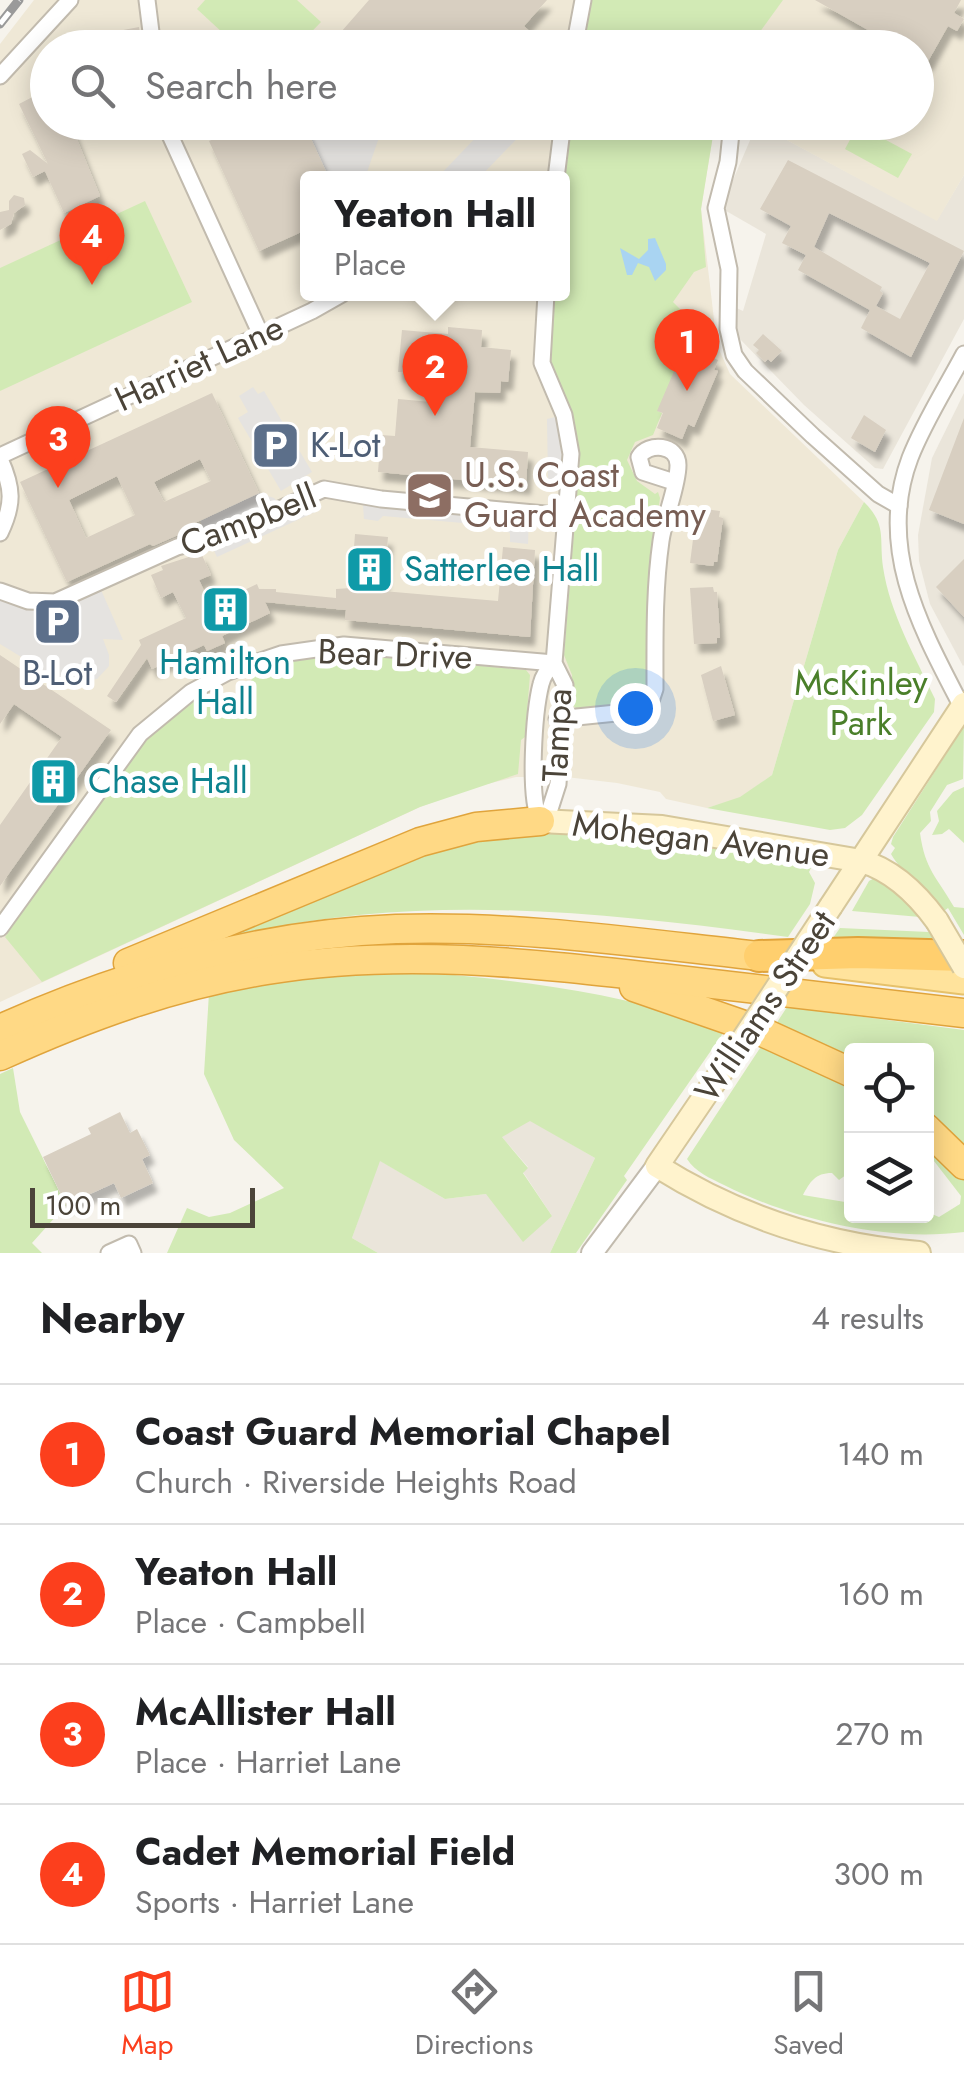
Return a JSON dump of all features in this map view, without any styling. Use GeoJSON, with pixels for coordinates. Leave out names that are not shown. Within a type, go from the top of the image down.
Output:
{"type":"FeatureCollection","features":[{"type":"Feature","properties":{"kind":"highway"},"geometry":{"type":"LineString","coordinates":[[71,999],[89,984],[138,958],[384,856],[476,827],[540,821]]}},
{"type":"Feature","properties":{"kind":"highway"},"geometry":{"type":"LineString","coordinates":[[0,1030],[71,999],[202,957],[300,938],[370,930],[513,931],[760,956],[964,956]]}},
{"type":"Feature","properties":{"kind":"highway"},"geometry":{"type":"LineString","coordinates":[[0,1056],[102,1013],[167,992],[266,970],[385,958],[486,959],[964,1014]]}},
{"type":"Feature","properties":{"kind":"highway"},"geometry":{"type":"LineString","coordinates":[[576,968],[758,1030],[844,1069]]}},
{"type":"Feature","properties":{"kind":"highway"},"geometry":{"type":"LineString","coordinates":[[931,1133],[964,1164]]}},
{"type":"Feature","properties":{"kind":"main road","name":"Williams Street"},"geometry":{"type":"LineString","coordinates":[[657,1166],[963,706]]}},
{"type":"Feature","properties":{"kind":"main road","name":"Mohegan Avenue"},"geometry":{"type":"LineString","coordinates":[[540,821],[662,827],[876,866],[906,886],[936,922],[964,966]]}},
{"type":"Feature","properties":{"kind":"main road"},"geometry":{"type":"LineString","coordinates":[[760,956],[964,980]]}},
{"type":"Feature","properties":{"kind":"main road"},"geometry":{"type":"LineString","coordinates":[[657,1166],[722,1203],[783,1227],[855,1246],[919,1253]]}},
{"type":"Feature","properties":{"kind":"street"},"geometry":{"type":"LineString","coordinates":[[42,30],[70,0]]}},
{"type":"Feature","properties":{"kind":"street"},"geometry":{"type":"LineString","coordinates":[[147,0],[151,30]]}},
{"type":"Feature","properties":{"kind":"street"},"geometry":{"type":"LineString","coordinates":[[577,30],[583,0]]}},
{"type":"Feature","properties":{"kind":"street"},"geometry":{"type":"LineString","coordinates":[[0,76],[30,43]]}},
{"type":"Feature","properties":{"kind":"street"},"geometry":{"type":"LineString","coordinates":[[172,140],[261,335]]}},
{"type":"Feature","properties":{"kind":"street"},"geometry":{"type":"LineString","coordinates":[[557,171],[561,140]]}},
{"type":"Feature","properties":{"kind":"street"},"geometry":{"type":"LineString","coordinates":[[730,140],[716,208],[728,269],[728,329],[734,355],[749,376],[813,436],[878,494],[899,506]]}},
{"type":"Feature","properties":{"kind":"street","name":"Harriet Lane"},"geometry":{"type":"LineString","coordinates":[[0,457],[328,301]]}},
{"type":"Feature","properties":{"kind":"street","name":"Tampa"},"geometry":{"type":"LineString","coordinates":[[540,821],[532,784],[541,684],[554,664],[571,472],[564,415],[545,374],[541,352],[545,301]]}},
{"type":"Feature","properties":{"kind":"street"},"geometry":{"type":"LineString","coordinates":[[963,706],[908,598],[899,551],[899,506],[916,444],[964,354]]}},
{"type":"Feature","properties":{"kind":"street"},"geometry":{"type":"LineString","coordinates":[[0,457],[10,482],[12,502],[0,532]]}},
{"type":"Feature","properties":{"kind":"street"},"geometry":{"type":"LineString","coordinates":[[538,717],[562,720],[636,711],[651,702],[655,689],[658,561],[674,482]]}},
{"type":"Feature","properties":{"kind":"street","name":"Campbell"},"geometry":{"type":"LineString","coordinates":[[0,591],[40,603],[65,599],[177,546],[220,536],[324,490],[567,516]]}},
{"type":"Feature","properties":{"kind":"street","name":"Bear Drive"},"geometry":{"type":"LineString","coordinates":[[0,928],[132,743],[172,705],[216,678],[280,654],[344,645],[554,664]]}},
{"type":"Feature","properties":{"kind":"street","name":"Tampa"},"geometry":{"type":"LineString","coordinates":[[540,821],[555,796],[562,720],[565,685],[554,664]]}},
{"type":"Feature","properties":{"kind":"street","name":"Williams Street"},"geometry":{"type":"LineString","coordinates":[[592,1253],[657,1166]]}},
{"type":"Feature","properties":{"kind":"street"},"geometry":{"type":"LineString","coordinates":[[109,1253],[129,1244],[133,1253]]}},
{"type":"Feature","properties":{"kind":"shaded area","name":"U.S. Coast Guard Academy"},"geometry":{"type":"Polygon","coordinates":[[[34,0],[964,0],[964,175],[937,221],[787,140],[934,140],[934,30],[30,30],[30,140],[712,140],[701,209],[717,345],[730,374],[864,502],[838,550],[772,775],[740,798],[707,808],[666,799],[660,792],[566,777],[516,777],[470,788],[420,807],[0,1002],[0,44],[34,0]]]}},
{"type":"Feature","properties":{"kind":"shaded area"},"geometry":{"type":"Polygon","coordinates":[[[312,140],[378,140],[367,171],[326,171],[312,140]]]}},
{"type":"Feature","properties":{"kind":"shaded area"},"geometry":{"type":"Polygon","coordinates":[[[473,140],[516,140],[486,171],[444,171],[473,140]]]}},
{"type":"Feature","properties":{"kind":"shaded area"},"geometry":{"type":"Polygon","coordinates":[[[750,140],[787,140],[937,220],[964,175],[964,319],[883,469],[875,468],[804,405],[739,338],[732,306],[743,311],[766,234],[721,208],[750,140]]]}},
{"type":"Feature","properties":{"kind":"shaded area","name":"K-Lot"},"geometry":{"type":"Polygon","coordinates":[[[253,387],[258,394],[264,391],[312,472],[281,491],[238,418],[248,412],[239,396],[253,387]]]}},
{"type":"Feature","properties":{"kind":"shaded area"},"geometry":{"type":"Polygon","coordinates":[[[964,393],[963,666],[930,604],[919,561],[918,535],[932,458],[964,393]]]}},
{"type":"Feature","properties":{"kind":"shaded area"},"geometry":{"type":"Polygon","coordinates":[[[564,415],[570,486],[548,484],[547,419],[564,415]]]}},
{"type":"Feature","properties":{"kind":"shaded area"},"geometry":{"type":"Polygon","coordinates":[[[259,493],[274,498],[283,508],[321,497],[315,512],[217,557],[200,521],[259,493]]]}},
{"type":"Feature","properties":{"kind":"shaded area"},"geometry":{"type":"Polygon","coordinates":[[[369,497],[529,513],[528,544],[510,542],[510,533],[497,526],[383,516],[378,521],[364,519],[363,506],[369,497]]]}},
{"type":"Feature","properties":{"kind":"shaded area","name":"B-Lot"},"geometry":{"type":"Polygon","coordinates":[[[98,583],[123,640],[103,639],[109,666],[97,679],[56,678],[0,644],[0,591],[28,601],[98,583]]]}},
{"type":"Feature","properties":{"kind":"shaded area"},"geometry":{"type":"Polygon","coordinates":[[[530,1120],[595,1158],[550,1253],[378,1253],[352,1238],[379,1160],[445,1199],[486,1194],[552,1216],[523,1172],[528,1167],[501,1136],[530,1120]]]}},
{"type":"Feature","properties":{"kind":"green space"},"geometry":{"type":"Polygon","coordinates":[[[205,0],[297,0],[321,22],[313,30],[220,30],[197,9],[205,0]]]}},
{"type":"Feature","properties":{"kind":"green space"},"geometry":{"type":"Polygon","coordinates":[[[589,0],[783,0],[761,30],[583,30],[589,0]]]}},
{"type":"Feature","properties":{"kind":"green space"},"geometry":{"type":"Polygon","coordinates":[[[570,140],[712,140],[701,209],[706,267],[694,272],[673,302],[695,324],[658,411],[662,413],[653,435],[635,442],[627,460],[637,481],[655,494],[658,492],[660,498],[650,571],[646,690],[634,703],[580,711],[572,705],[572,675],[564,655],[580,457],[572,418],[551,362],[553,301],[570,301],[570,171],[566,171],[570,140]]]}},
{"type":"Feature","properties":{"kind":"green space"},"geometry":{"type":"Polygon","coordinates":[[[850,140],[886,140],[912,154],[898,178],[845,149],[850,140]]]}},
{"type":"Feature","properties":{"kind":"green space"},"geometry":{"type":"Polygon","coordinates":[[[145,201],[192,302],[0,391],[0,268],[145,201]]]}},
{"type":"Feature","properties":{"kind":"green space","name":"McKinley Park"},"geometry":{"type":"Polygon","coordinates":[[[864,502],[879,525],[891,601],[935,699],[934,712],[862,815],[845,828],[830,830],[707,808],[740,797],[772,775],[838,550],[864,502]]]}},
{"type":"Feature","properties":{"kind":"green space"},"geometry":{"type":"Polygon","coordinates":[[[345,654],[526,670],[530,675],[518,774],[420,807],[42,982],[5,937],[134,753],[173,713],[201,695],[225,697],[231,709],[253,700],[247,687],[259,668],[314,655],[345,654]]]}},
{"type":"Feature","properties":{"kind":"green space"},"geometry":{"type":"Polygon","coordinates":[[[964,726],[963,779],[947,785],[930,812],[931,821],[920,833],[932,873],[954,907],[964,908],[964,935],[948,908],[944,911],[896,862],[891,844],[964,726]]]}},
{"type":"Feature","properties":{"kind":"green space"},"geometry":{"type":"Polygon","coordinates":[[[964,787],[964,843],[949,829],[932,835],[939,821],[937,811],[953,792],[964,787]]]}},
{"type":"Feature","properties":{"kind":"green space"},"geometry":{"type":"Polygon","coordinates":[[[498,827],[606,833],[785,859],[812,866],[809,872],[815,883],[810,904],[788,937],[649,920],[509,910],[370,914],[232,937],[229,931],[498,827]]]}},
{"type":"Feature","properties":{"kind":"green space"},"geometry":{"type":"Polygon","coordinates":[[[876,877],[920,917],[852,911],[869,881],[876,877]]]}},
{"type":"Feature","properties":{"kind":"green space"},"geometry":{"type":"Polygon","coordinates":[[[840,928],[929,932],[937,943],[833,938],[840,928]]]}},
{"type":"Feature","properties":{"kind":"green space"},"geometry":{"type":"Polygon","coordinates":[[[418,972],[574,990],[651,1006],[726,1029],[576,1253],[550,1253],[595,1158],[530,1121],[502,1137],[528,1168],[523,1173],[552,1216],[523,1242],[486,1194],[445,1199],[380,1161],[352,1238],[378,1253],[167,1253],[187,1208],[209,1217],[230,1213],[284,1188],[234,1140],[204,1074],[209,993],[306,973],[418,972]]]}},
{"type":"Feature","properties":{"kind":"green space"},"geometry":{"type":"Polygon","coordinates":[[[787,1007],[964,1030],[964,1145],[934,1116],[934,1043],[844,1043],[844,1056],[776,1024],[787,1007]]]}},
{"type":"Feature","properties":{"kind":"green space"},"geometry":{"type":"Polygon","coordinates":[[[766,1039],[844,1078],[844,1176],[839,1180],[826,1173],[817,1177],[803,1195],[844,1202],[844,1223],[934,1223],[934,1215],[939,1217],[960,1204],[961,1196],[934,1161],[934,1148],[964,1179],[964,1232],[903,1234],[810,1218],[708,1177],[687,1159],[766,1039]]]}},
{"type":"Feature","properties":{"kind":"green space"},"geometry":{"type":"Polygon","coordinates":[[[13,1068],[20,1112],[66,1205],[32,1243],[42,1253],[0,1253],[0,1074],[13,1068]]]}},
{"type":"Feature","properties":{"kind":"water"},"geometry":{"type":"Polygon","coordinates":[[[655,238],[666,270],[655,281],[649,267],[638,263],[632,275],[627,275],[620,248],[639,259],[648,250],[648,239],[655,238]]]}},
{"type":"Feature","properties":{"kind":"building"},"geometry":{"type":"Polygon","coordinates":[[[369,0],[547,0],[524,26],[528,30],[343,30],[369,0]]]}},
{"type":"Feature","properties":{"kind":"building"},"geometry":{"type":"Polygon","coordinates":[[[815,0],[961,0],[954,13],[964,19],[957,31],[948,26],[934,51],[934,30],[868,30],[815,0]]]}},
{"type":"Feature","properties":{"kind":"building"},"geometry":{"type":"Polygon","coordinates":[[[30,98],[30,127],[19,104],[30,98]]]}},
{"type":"Feature","properties":{"kind":"building"},"geometry":{"type":"Polygon","coordinates":[[[36,140],[77,140],[100,196],[64,213],[45,171],[33,177],[22,154],[30,150],[48,164],[36,140]]]}},
{"type":"Feature","properties":{"kind":"building"},"geometry":{"type":"Polygon","coordinates":[[[312,140],[326,171],[300,171],[300,233],[259,251],[209,141],[312,140]]]}},
{"type":"Feature","properties":{"kind":"building"},"geometry":{"type":"Polygon","coordinates":[[[788,160],[964,251],[911,357],[861,328],[870,310],[798,270],[806,255],[782,243],[791,226],[760,209],[788,160]],[[829,213],[814,247],[882,287],[876,306],[900,319],[930,263],[829,213]]]}},
{"type":"Feature","properties":{"kind":"building"},"geometry":{"type":"Polygon","coordinates":[[[14,195],[24,198],[25,205],[14,213],[11,224],[0,230],[0,212],[9,210],[14,195]]]}},
{"type":"Feature","properties":{"kind":"building"},"geometry":{"type":"Polygon","coordinates":[[[448,327],[482,330],[481,347],[511,350],[508,382],[501,381],[500,393],[475,392],[470,447],[528,452],[526,486],[378,472],[381,435],[395,436],[398,399],[442,403],[444,376],[398,372],[402,330],[448,334],[448,327]]]}},
{"type":"Feature","properties":{"kind":"building"},"geometry":{"type":"Polygon","coordinates":[[[763,334],[782,351],[771,362],[765,362],[753,345],[763,334]]]}},
{"type":"Feature","properties":{"kind":"building"},"geometry":{"type":"Polygon","coordinates":[[[689,347],[718,360],[714,370],[718,371],[694,427],[688,424],[682,439],[657,428],[663,413],[657,411],[681,355],[684,357],[689,347]]]}},
{"type":"Feature","properties":{"kind":"building"},"geometry":{"type":"Polygon","coordinates":[[[212,393],[259,493],[180,530],[178,535],[67,582],[20,482],[212,393]],[[200,459],[154,482],[164,502],[211,481],[200,459]],[[117,476],[69,500],[86,538],[135,515],[117,476]]]}},
{"type":"Feature","properties":{"kind":"building"},"geometry":{"type":"Polygon","coordinates":[[[864,415],[886,430],[875,452],[851,438],[864,415]]]}},
{"type":"Feature","properties":{"kind":"building"},"geometry":{"type":"Polygon","coordinates":[[[964,418],[964,524],[929,510],[964,418]]]}},
{"type":"Feature","properties":{"kind":"building"},"geometry":{"type":"Polygon","coordinates":[[[697,508],[720,511],[719,517],[723,518],[717,562],[713,566],[690,563],[697,508]]]}},
{"type":"Feature","properties":{"kind":"building"},"geometry":{"type":"Polygon","coordinates":[[[355,534],[388,537],[383,591],[498,601],[503,547],[535,550],[530,637],[345,620],[346,610],[265,602],[270,613],[222,636],[225,643],[207,651],[204,645],[152,669],[147,658],[116,702],[107,696],[141,645],[139,640],[186,618],[173,592],[161,598],[151,575],[163,570],[161,566],[201,553],[211,575],[199,580],[211,606],[257,584],[259,589],[336,598],[336,589],[351,588],[355,534]]]}},
{"type":"Feature","properties":{"kind":"building"},"geometry":{"type":"Polygon","coordinates":[[[964,559],[964,617],[936,587],[964,559]]]}},
{"type":"Feature","properties":{"kind":"building"},"geometry":{"type":"Polygon","coordinates":[[[713,587],[717,592],[720,638],[717,643],[694,644],[690,588],[713,587]]]}},
{"type":"Feature","properties":{"kind":"building","name":"Chase Hall"},"geometry":{"type":"Polygon","coordinates":[[[0,655],[111,730],[0,886],[0,825],[62,737],[14,704],[0,724],[0,655]]]}},
{"type":"Feature","properties":{"kind":"building"},"geometry":{"type":"Polygon","coordinates":[[[721,666],[735,715],[713,721],[701,675],[721,666]]]}},
{"type":"Feature","properties":{"kind":"building"},"geometry":{"type":"Polygon","coordinates":[[[120,1112],[130,1133],[137,1129],[150,1155],[142,1159],[153,1183],[121,1198],[114,1183],[66,1205],[43,1157],[91,1134],[88,1128],[120,1112]]]}},
{"type":"Feature","properties":{"kind":"railway"},"geometry":{"type":"LineString","coordinates":[[0,24],[19,0]]}},
{"type":"Feature","properties":{"kind":"place","name":"Cadet Memorial Field"},"geometry":{"type":"Point","coordinates":[92,285]}},
{"type":"Feature","properties":{"kind":"place","name":"Coast Guard Memorial Chapel"},"geometry":{"type":"Point","coordinates":[687,391]}},
{"type":"Feature","properties":{"kind":"place","name":"Yeaton Hall"},"geometry":{"type":"Point","coordinates":[435,416]}},
{"type":"Feature","properties":{"kind":"place","name":"K-Lot"},"geometry":{"type":"Point","coordinates":[275,445]}},
{"type":"Feature","properties":{"kind":"place","name":"McAllister Hall"},"geometry":{"type":"Point","coordinates":[58,488]}},
{"type":"Feature","properties":{"kind":"place","name":"U.S. Coast Guard Academy"},"geometry":{"type":"Point","coordinates":[429,495]}},
{"type":"Feature","properties":{"kind":"place","name":"Satterlee Hall"},"geometry":{"type":"Point","coordinates":[369,569]}},
{"type":"Feature","properties":{"kind":"place","name":"Hamilton Hall"},"geometry":{"type":"Point","coordinates":[225,610]}},
{"type":"Feature","properties":{"kind":"place","name":"B-Lot"},"geometry":{"type":"Point","coordinates":[57,621]}},
{"type":"Feature","properties":{"kind":"place","name":"Chase Hall"},"geometry":{"type":"Point","coordinates":[53,781]}}]}
